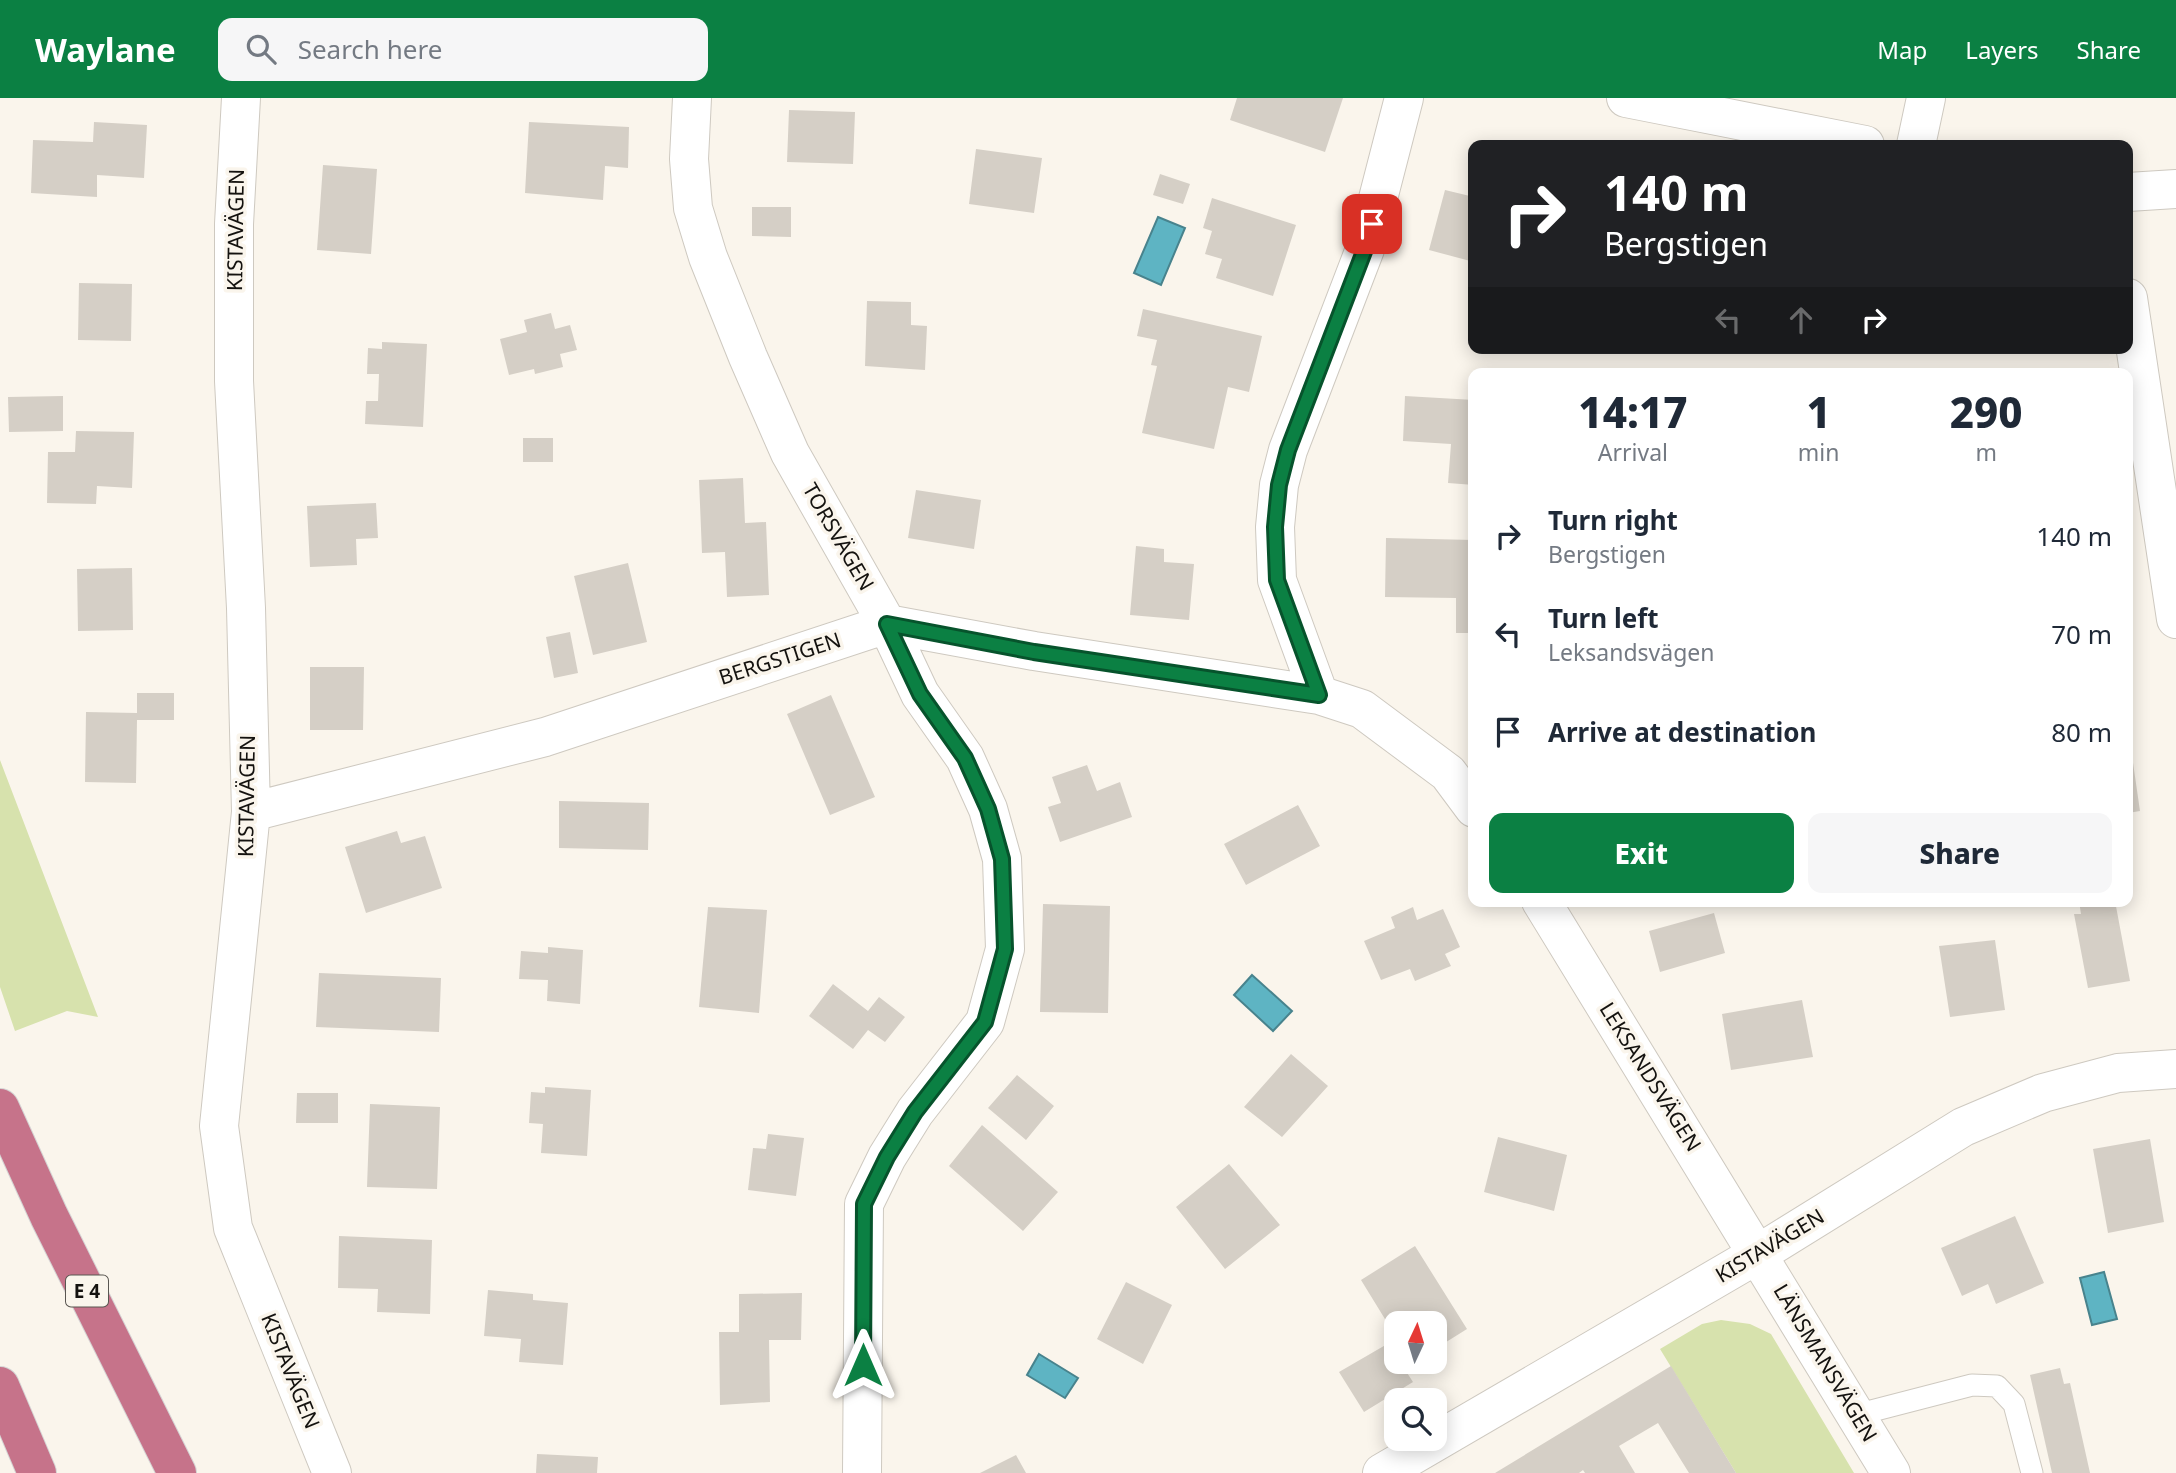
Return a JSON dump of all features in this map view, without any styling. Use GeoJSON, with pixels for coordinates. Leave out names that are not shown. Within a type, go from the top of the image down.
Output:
{"type":"FeatureCollection","features":[{"type":"Feature","properties":{"kind":"highway","name":"E 4"},"geometry":{"type":"LineString","coordinates":[[0,1108],[49,1216],[177,1473]]}},
{"type":"Feature","properties":{"kind":"highway"},"geometry":{"type":"LineString","coordinates":[[0,1386],[37,1473]]}},
{"type":"Feature","properties":{"kind":"street","name":"KISTAVÄGEN"},"geometry":{"type":"LineString","coordinates":[[241,98],[234,224],[234,381],[246,608],[251,812],[219,1126],[233,1228],[332,1473]]}},
{"type":"Feature","properties":{"kind":"street","name":"TORSVÄGEN"},"geometry":{"type":"LineString","coordinates":[[692,98],[689,159],[693,208],[708,257],[790,453],[887,624],[920,694],[965,758],[988,809],[1002,859],[1005,949],[985,1022],[915,1112],[887,1157],[864,1204],[862,1473]]}},
{"type":"Feature","properties":{"kind":"street"},"geometry":{"type":"LineString","coordinates":[[1404,98],[1365,249],[1288,450],[1279,485],[1275,527],[1277,580],[1319,695],[1362,709],[1448,773],[1468,800]]}},
{"type":"Feature","properties":{"kind":"street"},"geometry":{"type":"LineString","coordinates":[[1626,98],[1840,140]]}},
{"type":"Feature","properties":{"kind":"street"},"geometry":{"type":"LineString","coordinates":[[1917,140],[1926,98]]}},
{"type":"Feature","properties":{"kind":"street"},"geometry":{"type":"LineString","coordinates":[[2133,192],[2176,189]]}},
{"type":"Feature","properties":{"kind":"street"},"geometry":{"type":"LineString","coordinates":[[2133,331],[2176,619]]}},
{"type":"Feature","properties":{"kind":"street","name":"BERGSTIGEN"},"geometry":{"type":"LineString","coordinates":[[251,812],[545,737],[887,624],[1034,652],[1319,695]]}},
{"type":"Feature","properties":{"kind":"street","name":"LEKSANDSVÄGEN"},"geometry":{"type":"LineString","coordinates":[[1545,907],[1758,1254]]}},
{"type":"Feature","properties":{"kind":"street","name":"KISTAVÄGEN"},"geometry":{"type":"LineString","coordinates":[[1382,1473],[1758,1254],[1963,1127],[2043,1093],[2118,1073],[2176,1069]]}},
{"type":"Feature","properties":{"kind":"street","name":"LÄNSMANSVÄGEN"},"geometry":{"type":"LineString","coordinates":[[1758,1254],[1891,1473]]}},
{"type":"Feature","properties":{"kind":"lane"},"geometry":{"type":"LineString","coordinates":[[1856,1415],[1972,1385],[1997,1386],[2014,1404],[2032,1473]]}},
{"type":"Feature","properties":{"kind":"green space"},"geometry":{"type":"Polygon","coordinates":[[[0,760],[98,1017],[67,1011],[15,1031],[0,987],[0,760]]]}},
{"type":"Feature","properties":{"kind":"green space"},"geometry":{"type":"Polygon","coordinates":[[[1721,1320],[1750,1324],[1771,1334],[1854,1473],[1736,1473],[1660,1349],[1702,1324],[1721,1320]]]}},
{"type":"Feature","properties":{"kind":"water"},"geometry":{"type":"Polygon","coordinates":[[[1158,217],[1185,228],[1161,285],[1134,273],[1158,217]]]}},
{"type":"Feature","properties":{"kind":"water"},"geometry":{"type":"Polygon","coordinates":[[[1252,975],[1292,1011],[1273,1031],[1234,995],[1252,975]]]}},
{"type":"Feature","properties":{"kind":"water"},"geometry":{"type":"Polygon","coordinates":[[[2104,1272],[2117,1319],[2092,1325],[2080,1278],[2104,1272]]]}},
{"type":"Feature","properties":{"kind":"water"},"geometry":{"type":"Polygon","coordinates":[[[1039,1354],[1078,1378],[1065,1398],[1027,1375],[1039,1354]]]}},
{"type":"Feature","properties":{"kind":"building"},"geometry":{"type":"Polygon","coordinates":[[[1237,98],[1343,98],[1325,152],[1230,120],[1237,98]]]}},
{"type":"Feature","properties":{"kind":"building"},"geometry":{"type":"Polygon","coordinates":[[[789,110],[855,112],[853,164],[787,162],[789,110]]]}},
{"type":"Feature","properties":{"kind":"building"},"geometry":{"type":"Polygon","coordinates":[[[94,122],[147,125],[144,178],[97,175],[97,197],[31,193],[33,140],[93,142],[94,122]]]}},
{"type":"Feature","properties":{"kind":"building"},"geometry":{"type":"Polygon","coordinates":[[[529,122],[629,127],[628,168],[605,166],[603,200],[525,193],[529,122]]]}},
{"type":"Feature","properties":{"kind":"building"},"geometry":{"type":"Polygon","coordinates":[[[976,149],[1042,158],[1034,213],[969,204],[976,149]]]}},
{"type":"Feature","properties":{"kind":"building"},"geometry":{"type":"Polygon","coordinates":[[[323,165],[377,169],[371,254],[317,250],[323,165]]]}},
{"type":"Feature","properties":{"kind":"building"},"geometry":{"type":"Polygon","coordinates":[[[1160,174],[1190,184],[1183,204],[1153,195],[1160,174]]]}},
{"type":"Feature","properties":{"kind":"building"},"geometry":{"type":"Polygon","coordinates":[[[1445,190],[1468,196],[1468,260],[1429,250],[1445,190]]]}},
{"type":"Feature","properties":{"kind":"building"},"geometry":{"type":"Polygon","coordinates":[[[1212,198],[1296,225],[1273,296],[1216,278],[1222,259],[1205,254],[1212,231],[1203,228],[1212,198]]]}},
{"type":"Feature","properties":{"kind":"building"},"geometry":{"type":"Polygon","coordinates":[[[752,207],[791,207],[791,237],[752,236],[752,207]]]}},
{"type":"Feature","properties":{"kind":"building"},"geometry":{"type":"Polygon","coordinates":[[[79,283],[132,284],[131,341],[78,340],[79,283]]]}},
{"type":"Feature","properties":{"kind":"building"},"geometry":{"type":"Polygon","coordinates":[[[867,301],[911,302],[911,325],[927,326],[925,370],[865,366],[867,301]]]}},
{"type":"Feature","properties":{"kind":"building"},"geometry":{"type":"Polygon","coordinates":[[[1143,309],[1262,336],[1249,392],[1228,387],[1214,449],[1142,433],[1157,366],[1151,365],[1157,340],[1137,336],[1143,309]]]}},
{"type":"Feature","properties":{"kind":"building"},"geometry":{"type":"Polygon","coordinates":[[[551,313],[555,329],[570,325],[577,350],[560,354],[563,367],[535,374],[534,369],[509,375],[500,339],[527,332],[524,320],[551,313]]]}},
{"type":"Feature","properties":{"kind":"building"},"geometry":{"type":"Polygon","coordinates":[[[382,342],[427,344],[423,427],[365,424],[366,401],[378,401],[379,374],[367,374],[368,348],[382,349],[382,342]]]}},
{"type":"Feature","properties":{"kind":"building"},"geometry":{"type":"Polygon","coordinates":[[[63,396],[63,431],[9,432],[8,397],[63,396]]]}},
{"type":"Feature","properties":{"kind":"building"},"geometry":{"type":"Polygon","coordinates":[[[1405,396],[1468,400],[1468,485],[1448,483],[1451,444],[1403,441],[1405,396]]]}},
{"type":"Feature","properties":{"kind":"building"},"geometry":{"type":"Polygon","coordinates":[[[76,431],[134,432],[132,488],[97,486],[96,504],[47,503],[48,452],[75,452],[76,431]]]}},
{"type":"Feature","properties":{"kind":"building"},"geometry":{"type":"Polygon","coordinates":[[[523,438],[553,438],[553,462],[523,462],[523,438]]]}},
{"type":"Feature","properties":{"kind":"building"},"geometry":{"type":"Polygon","coordinates":[[[743,478],[745,523],[766,522],[769,595],[727,597],[725,552],[702,553],[699,480],[743,478]]]}},
{"type":"Feature","properties":{"kind":"building"},"geometry":{"type":"Polygon","coordinates":[[[916,490],[981,500],[974,549],[908,538],[916,490]]]}},
{"type":"Feature","properties":{"kind":"building"},"geometry":{"type":"Polygon","coordinates":[[[376,503],[378,538],[356,539],[357,565],[310,567],[307,506],[376,503]]]}},
{"type":"Feature","properties":{"kind":"building"},"geometry":{"type":"Polygon","coordinates":[[[1386,538],[1468,540],[1468,633],[1456,633],[1456,598],[1385,597],[1386,538]]]}},
{"type":"Feature","properties":{"kind":"building"},"geometry":{"type":"Polygon","coordinates":[[[1136,546],[1164,549],[1164,562],[1194,564],[1189,620],[1130,615],[1136,546]]]}},
{"type":"Feature","properties":{"kind":"building"},"geometry":{"type":"Polygon","coordinates":[[[628,563],[647,642],[593,655],[574,576],[628,563]]]}},
{"type":"Feature","properties":{"kind":"building"},"geometry":{"type":"Polygon","coordinates":[[[132,568],[133,630],[78,631],[77,569],[132,568]]]}},
{"type":"Feature","properties":{"kind":"building"},"geometry":{"type":"Polygon","coordinates":[[[570,632],[578,673],[554,678],[546,637],[570,632]]]}},
{"type":"Feature","properties":{"kind":"building"},"geometry":{"type":"Polygon","coordinates":[[[310,667],[364,667],[363,730],[310,730],[310,667]]]}},
{"type":"Feature","properties":{"kind":"building"},"geometry":{"type":"Polygon","coordinates":[[[137,693],[174,693],[174,720],[137,720],[136,783],[85,782],[86,712],[137,713],[137,693]]]}},
{"type":"Feature","properties":{"kind":"building"},"geometry":{"type":"Polygon","coordinates":[[[831,695],[875,797],[830,815],[787,714],[831,695]]]}},
{"type":"Feature","properties":{"kind":"building"},"geometry":{"type":"Polygon","coordinates":[[[2133,763],[2140,811],[2133,812],[2133,763]]]}},
{"type":"Feature","properties":{"kind":"building"},"geometry":{"type":"Polygon","coordinates":[[[1087,765],[1097,791],[1120,782],[1132,817],[1060,842],[1048,807],[1061,803],[1052,777],[1087,765]]]}},
{"type":"Feature","properties":{"kind":"building"},"geometry":{"type":"Polygon","coordinates":[[[559,801],[649,803],[648,850],[559,848],[559,801]]]}},
{"type":"Feature","properties":{"kind":"building"},"geometry":{"type":"Polygon","coordinates":[[[1298,805],[1320,846],[1246,885],[1224,844],[1298,805]]]}},
{"type":"Feature","properties":{"kind":"building"},"geometry":{"type":"Polygon","coordinates":[[[397,831],[401,843],[425,836],[442,888],[366,913],[345,847],[397,831]]]}},
{"type":"Feature","properties":{"kind":"building"},"geometry":{"type":"Polygon","coordinates":[[[1043,904],[1110,906],[1108,1013],[1040,1012],[1043,904]]]}},
{"type":"Feature","properties":{"kind":"building"},"geometry":{"type":"Polygon","coordinates":[[[708,907],[767,910],[759,1013],[699,1007],[708,907]]]}},
{"type":"Feature","properties":{"kind":"building"},"geometry":{"type":"Polygon","coordinates":[[[1413,907],[1417,920],[1443,909],[1460,947],[1445,954],[1451,966],[1415,981],[1410,969],[1381,980],[1364,941],[1395,928],[1391,917],[1413,907]]]}},
{"type":"Feature","properties":{"kind":"building"},"geometry":{"type":"Polygon","coordinates":[[[2080,907],[2116,907],[2130,981],[2088,988],[2074,914],[2081,914],[2080,907]]]}},
{"type":"Feature","properties":{"kind":"building"},"geometry":{"type":"Polygon","coordinates":[[[1714,913],[1725,953],[1660,972],[1649,931],[1714,913]]]}},
{"type":"Feature","properties":{"kind":"building"},"geometry":{"type":"Polygon","coordinates":[[[1995,940],[2005,1010],[1950,1017],[1939,946],[1995,940]]]}},
{"type":"Feature","properties":{"kind":"building"},"geometry":{"type":"Polygon","coordinates":[[[548,947],[583,950],[580,1004],[547,1001],[548,980],[519,979],[521,951],[548,953],[548,947]]]}},
{"type":"Feature","properties":{"kind":"building"},"geometry":{"type":"Polygon","coordinates":[[[319,973],[441,978],[439,1032],[316,1027],[319,973]]]}},
{"type":"Feature","properties":{"kind":"building"},"geometry":{"type":"Polygon","coordinates":[[[833,984],[868,1011],[879,997],[905,1017],[885,1042],[868,1030],[853,1049],[809,1016],[833,984]]]}},
{"type":"Feature","properties":{"kind":"building"},"geometry":{"type":"Polygon","coordinates":[[[1802,1000],[1813,1057],[1731,1070],[1722,1014],[1802,1000]]]}},
{"type":"Feature","properties":{"kind":"building"},"geometry":{"type":"Polygon","coordinates":[[[1291,1054],[1328,1086],[1282,1137],[1244,1107],[1291,1054]]]}},
{"type":"Feature","properties":{"kind":"building"},"geometry":{"type":"Polygon","coordinates":[[[1017,1075],[1054,1106],[1026,1140],[988,1108],[1017,1075]]]}},
{"type":"Feature","properties":{"kind":"building"},"geometry":{"type":"Polygon","coordinates":[[[545,1087],[591,1090],[587,1156],[541,1153],[543,1124],[529,1123],[531,1092],[545,1093],[545,1087]]]}},
{"type":"Feature","properties":{"kind":"building"},"geometry":{"type":"Polygon","coordinates":[[[297,1093],[338,1093],[338,1123],[296,1123],[297,1093]]]}},
{"type":"Feature","properties":{"kind":"building"},"geometry":{"type":"Polygon","coordinates":[[[370,1104],[440,1107],[437,1189],[367,1187],[370,1104]]]}},
{"type":"Feature","properties":{"kind":"building"},"geometry":{"type":"Polygon","coordinates":[[[982,1125],[1058,1192],[1023,1231],[949,1166],[982,1125]]]}},
{"type":"Feature","properties":{"kind":"building"},"geometry":{"type":"Polygon","coordinates":[[[768,1134],[804,1138],[796,1196],[748,1190],[753,1148],[766,1149],[768,1134]]]}},
{"type":"Feature","properties":{"kind":"building"},"geometry":{"type":"Polygon","coordinates":[[[1498,1137],[1567,1155],[1554,1211],[1484,1192],[1498,1137]]]}},
{"type":"Feature","properties":{"kind":"building"},"geometry":{"type":"Polygon","coordinates":[[[2150,1139],[2164,1222],[2108,1233],[2093,1149],[2150,1139]]]}},
{"type":"Feature","properties":{"kind":"building"},"geometry":{"type":"Polygon","coordinates":[[[1229,1164],[1280,1225],[1225,1269],[1176,1207],[1229,1164]]]}},
{"type":"Feature","properties":{"kind":"building"},"geometry":{"type":"Polygon","coordinates":[[[2015,1216],[2044,1283],[1996,1304],[1988,1284],[1962,1296],[1941,1248],[2015,1216]]]}},
{"type":"Feature","properties":{"kind":"building"},"geometry":{"type":"Polygon","coordinates":[[[339,1236],[432,1240],[430,1314],[377,1312],[378,1289],[338,1288],[339,1236]]]}},
{"type":"Feature","properties":{"kind":"building"},"geometry":{"type":"Polygon","coordinates":[[[1415,1246],[1467,1329],[1447,1342],[1447,1311],[1384,1311],[1384,1317],[1361,1280],[1415,1246]]]}},
{"type":"Feature","properties":{"kind":"building"},"geometry":{"type":"Polygon","coordinates":[[[1126,1282],[1172,1305],[1143,1364],[1097,1339],[1126,1282]]]}},
{"type":"Feature","properties":{"kind":"building"},"geometry":{"type":"Polygon","coordinates":[[[488,1290],[533,1294],[533,1300],[568,1303],[563,1365],[519,1362],[521,1339],[484,1336],[488,1290]]]}},
{"type":"Feature","properties":{"kind":"building"},"geometry":{"type":"Polygon","coordinates":[[[802,1293],[801,1340],[769,1340],[770,1402],[720,1405],[719,1332],[739,1332],[739,1294],[802,1293]]]}},
{"type":"Feature","properties":{"kind":"building"},"geometry":{"type":"Polygon","coordinates":[[[1384,1346],[1384,1374],[1408,1374],[1413,1382],[1403,1388],[1384,1388],[1384,1400],[1364,1412],[1339,1372],[1384,1346]]]}},
{"type":"Feature","properties":{"kind":"building"},"geometry":{"type":"Polygon","coordinates":[[[1671,1366],[1736,1473],[1689,1473],[1658,1423],[1619,1446],[1635,1473],[1585,1473],[1583,1470],[1579,1473],[1495,1473],[1671,1366]]]}},
{"type":"Feature","properties":{"kind":"building"},"geometry":{"type":"Polygon","coordinates":[[[2060,1368],[2064,1384],[2070,1383],[2090,1473],[2052,1473],[2030,1375],[2060,1368]]]}},
{"type":"Feature","properties":{"kind":"building"},"geometry":{"type":"Polygon","coordinates":[[[537,1454],[598,1457],[597,1473],[536,1473],[537,1454]]]}},
{"type":"Feature","properties":{"kind":"building"},"geometry":{"type":"Polygon","coordinates":[[[1016,1455],[1026,1473],[980,1473],[1016,1455]]]}},
{"type":"Feature","properties":{"kind":"route"},"geometry":{"type":"LineString","coordinates":[[863,1365],[864,1204],[887,1157],[915,1112],[985,1022],[1005,949],[1002,859],[988,809],[965,758],[920,694],[887,624],[1034,652],[1319,695],[1277,580],[1275,527],[1279,485],[1288,450],[1365,249],[1372,224]]}}]}
